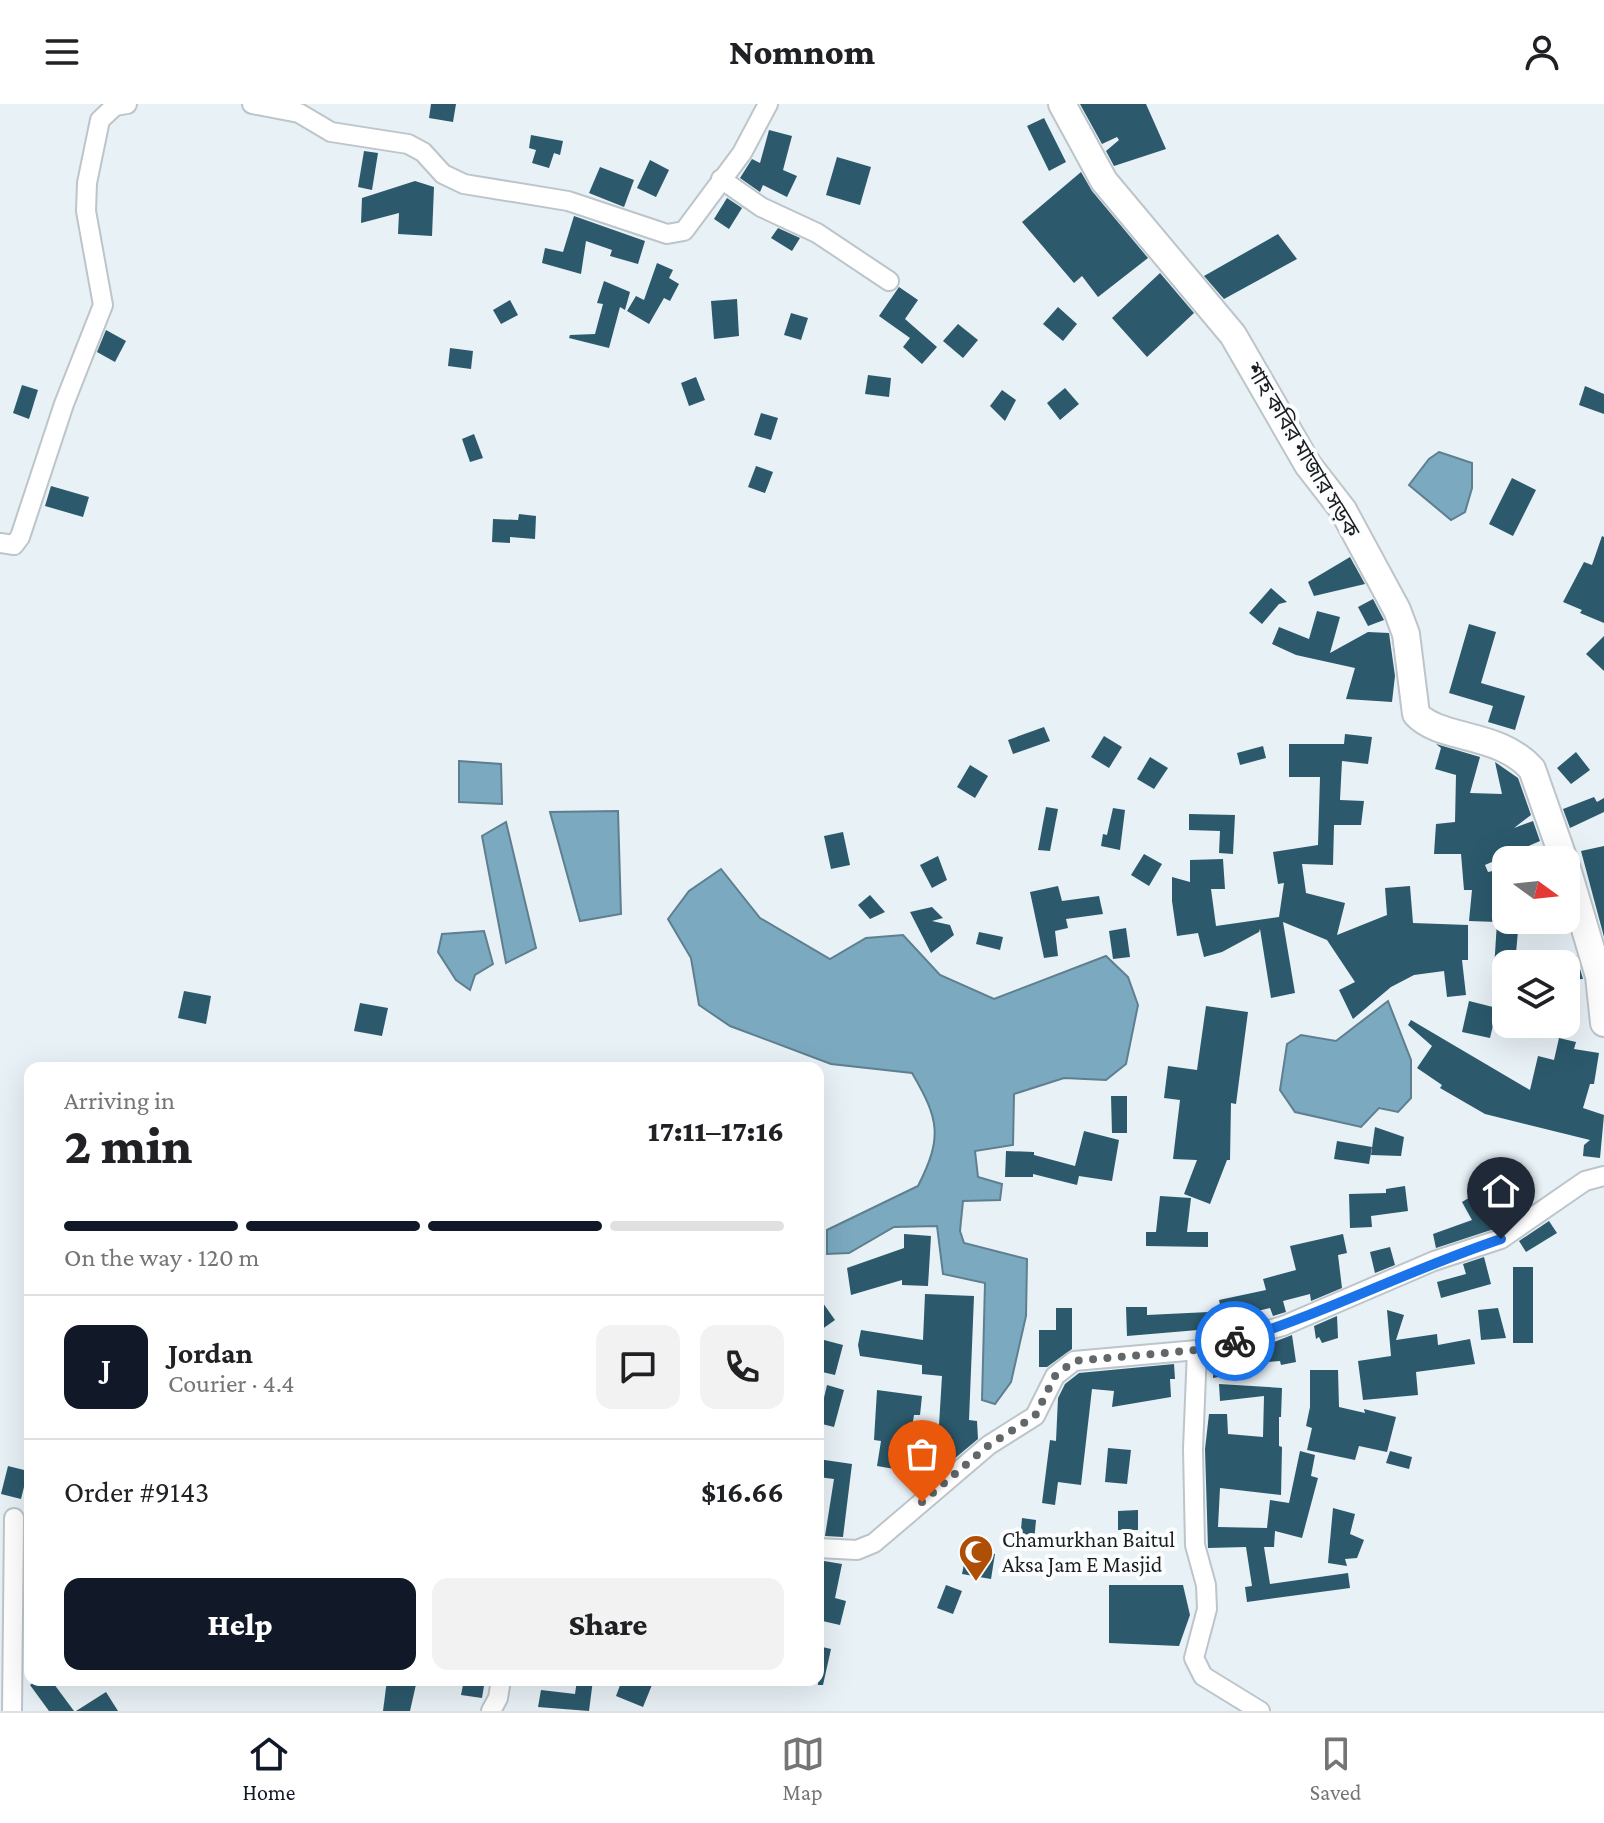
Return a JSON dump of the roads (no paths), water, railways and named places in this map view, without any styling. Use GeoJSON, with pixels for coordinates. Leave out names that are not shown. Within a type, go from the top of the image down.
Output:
{"type":"FeatureCollection","features":[{"type":"Feature","properties":{"kind":"street"},"geometry":{"type":"LineString","coordinates":[[0,543],[14,545],[20,537],[64,404],[103,305],[86,211],[87,183],[100,120],[115,106],[127,104]]}},
{"type":"Feature","properties":{"kind":"street"},"geometry":{"type":"LineString","coordinates":[[252,104],[299,113],[331,132],[408,144],[423,152],[443,174],[464,184],[568,201],[667,234],[684,231],[742,153],[768,104]]}},
{"type":"Feature","properties":{"kind":"street","name":"শাহ কবির মাজার সড়ক"},"geometry":{"type":"LineString","coordinates":[[1062,104],[1104,181],[1233,335],[1308,465],[1343,510],[1397,610],[1406,634],[1416,714],[1424,722],[1486,741],[1522,758],[1532,769],[1559,846]]}},
{"type":"Feature","properties":{"kind":"street"},"geometry":{"type":"LineString","coordinates":[[721,179],[761,207],[817,233],[889,281]]}},
{"type":"Feature","properties":{"kind":"street","name":"শাহ কবির মাজার সড়ক"},"geometry":{"type":"LineString","coordinates":[[1580,912],[1599,976],[1604,1023]]}},
{"type":"Feature","properties":{"kind":"street"},"geometry":{"type":"LineString","coordinates":[[824,1548],[857,1550],[874,1543],[989,1445],[1035,1416],[1055,1376],[1074,1361],[1197,1350],[1283,1326],[1434,1261],[1501,1239],[1585,1181],[1604,1176]]}},
{"type":"Feature","properties":{"kind":"street"},"geometry":{"type":"LineString","coordinates":[[1197,1350],[1193,1449],[1195,1545],[1206,1585],[1207,1609],[1194,1658],[1203,1676],[1260,1711]]}},
{"type":"Feature","properties":{"kind":"street"},"geometry":{"type":"LineString","coordinates":[[12,1711],[14,1518]]}},
{"type":"Feature","properties":{"kind":"street"},"geometry":{"type":"LineString","coordinates":[[491,1711],[500,1686]]}},
{"type":"Feature","properties":{"kind":"water"},"geometry":{"type":"Polygon","coordinates":[[[1439,452],[1472,463],[1472,488],[1465,512],[1451,520],[1409,485],[1429,459],[1439,452]]]}},
{"type":"Feature","properties":{"kind":"water"},"geometry":{"type":"Polygon","coordinates":[[[459,761],[501,764],[502,804],[459,802],[459,761]]]}},
{"type":"Feature","properties":{"kind":"water"},"geometry":{"type":"Polygon","coordinates":[[[618,811],[621,914],[580,921],[550,812],[618,811]]]}},
{"type":"Feature","properties":{"kind":"water"},"geometry":{"type":"Polygon","coordinates":[[[506,822],[536,948],[506,963],[482,836],[506,822]]]}},
{"type":"Feature","properties":{"kind":"water"},"geometry":{"type":"Polygon","coordinates":[[[721,869],[760,918],[830,959],[866,938],[903,935],[940,975],[994,999],[1106,956],[1128,977],[1138,1005],[1126,1064],[1106,1080],[1064,1078],[1014,1094],[1013,1145],[975,1151],[978,1177],[1002,1184],[1000,1200],[963,1201],[960,1231],[964,1243],[1027,1259],[1026,1316],[1011,1382],[995,1404],[982,1400],[985,1283],[943,1274],[937,1226],[894,1227],[849,1253],[827,1254],[827,1230],[918,1186],[926,1169],[934,1141],[934,1128],[928,1103],[912,1073],[831,1064],[730,1026],[699,1005],[691,958],[668,919],[689,891],[721,869]]]}},
{"type":"Feature","properties":{"kind":"water"},"geometry":{"type":"Polygon","coordinates":[[[484,931],[493,964],[475,975],[470,990],[456,980],[438,952],[442,934],[484,931]]]}},
{"type":"Feature","properties":{"kind":"water"},"geometry":{"type":"Polygon","coordinates":[[[1388,1001],[1411,1060],[1411,1098],[1398,1112],[1379,1108],[1361,1127],[1295,1112],[1280,1090],[1287,1044],[1301,1035],[1336,1041],[1388,1001]]]}},
{"type":"Feature","properties":{"kind":"place","name":"Chamurkhan Baitul Aksa Jam E Masjid"},"geometry":{"type":"Point","coordinates":[976,1583]}}]}
